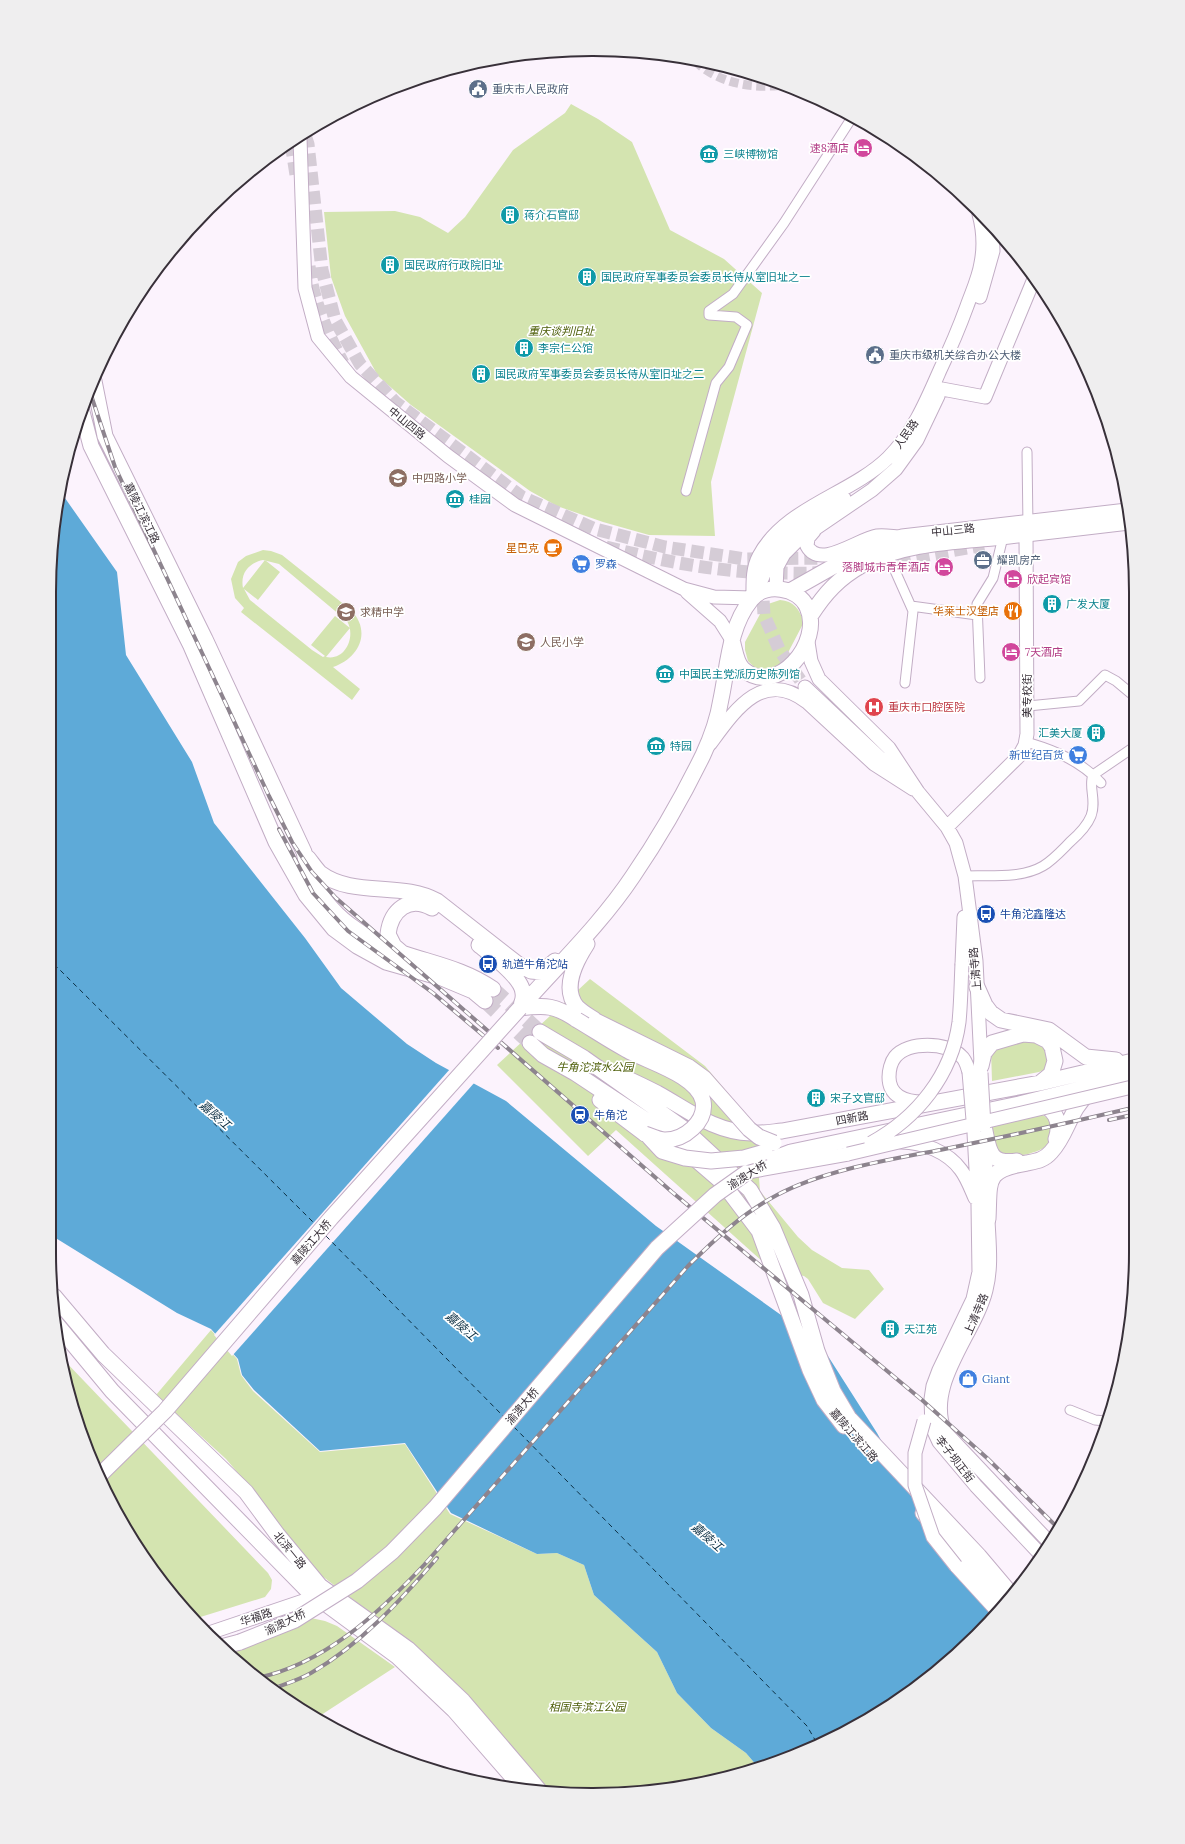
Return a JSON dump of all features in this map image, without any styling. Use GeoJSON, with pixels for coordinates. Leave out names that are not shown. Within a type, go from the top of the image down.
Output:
{"type":"FeatureCollection","features":[{"type":"Feature","properties":{"kind":"main road","name":"中山四路"},"geometry":{"type":"LineString","coordinates":[[300,142],[305,288],[318,337],[351,377],[448,456],[515,505],[684,589]]}},
{"type":"Feature","properties":{"kind":"main road","name":"人民路"},"geometry":{"type":"LineString","coordinates":[[753,598],[752,577],[758,556],[773,538],[789,522],[875,469],[897,448],[918,419],[960,325],[976,280],[981,262],[982,224]]}},
{"type":"Feature","properties":{"kind":"main road","name":"人民路"},"geometry":{"type":"LineString","coordinates":[[783,590],[775,575],[779,561],[790,548],[884,480],[906,457],[917,440],[942,389],[977,305],[987,277],[993,251],[992,235]]}},
{"type":"Feature","properties":{"kind":"main road"},"geometry":{"type":"LineString","coordinates":[[977,305],[997,250],[998,242]]}},
{"type":"Feature","properties":{"kind":"main road"},"geometry":{"type":"LineString","coordinates":[[942,389],[985,397],[1032,284]]}},
{"type":"Feature","properties":{"kind":"main road","name":"嘉陵江滨江路"},"geometry":{"type":"LineString","coordinates":[[96,390],[105,436],[205,639],[304,852]]}},
{"type":"Feature","properties":{"kind":"main road","name":"嘉陵江滨江路"},"geometry":{"type":"LineString","coordinates":[[84,420],[91,446],[191,646],[276,842],[306,895],[334,929],[357,946],[386,962],[442,978],[473,991],[489,995],[478,978],[404,954]]}},
{"type":"Feature","properties":{"kind":"main road"},"geometry":{"type":"LineString","coordinates":[[762,579],[773,556],[784,541],[811,520],[880,476],[917,440]]}},
{"type":"Feature","properties":{"kind":"main road","name":"中山三路"},"geometry":{"type":"LineString","coordinates":[[811,615],[822,598],[836,582],[863,564],[888,555],[921,546],[1003,537],[1027,528],[1122,512]]}},
{"type":"Feature","properties":{"kind":"main road","name":"中山三路"},"geometry":{"type":"LineString","coordinates":[[783,590],[843,561],[902,537],[1124,522]]}},
{"type":"Feature","properties":{"kind":"main road"},"geometry":{"type":"LineString","coordinates":[[817,528],[808,538],[807,546],[812,552],[822,556],[878,536],[902,537]]}},
{"type":"Feature","properties":{"kind":"main road","name":"美专校街"},"geometry":{"type":"LineString","coordinates":[[947,827],[1019,756],[1026,742],[1028,706],[1027,528]]}},
{"type":"Feature","properties":{"kind":"main road"},"geometry":{"type":"LineString","coordinates":[[684,589],[714,597],[753,598]]}},
{"type":"Feature","properties":{"kind":"main road"},"geometry":{"type":"LineString","coordinates":[[684,589],[720,621],[732,640],[736,658],[742,669],[755,677],[772,676],[788,668],[799,658],[808,642],[812,625],[811,615],[807,605],[799,596],[783,590],[766,590],[753,598],[742,612],[732,640],[721,701],[703,754]]}},
{"type":"Feature","properties":{"kind":"main road","name":"上清寺路"},"geometry":{"type":"LineString","coordinates":[[808,642],[811,661],[819,679],[889,748],[918,792],[947,827],[956,843],[965,882],[977,987],[979,1130],[978,1205],[980,1262],[977,1287],[959,1342]]}},
{"type":"Feature","properties":{"kind":"main road"},"geometry":{"type":"LineString","coordinates":[[805,687],[918,792]]}},
{"type":"Feature","properties":{"kind":"main road"},"geometry":{"type":"LineString","coordinates":[[770,1147],[750,1129],[704,1078],[689,1067],[595,1020],[578,1007],[570,996],[570,985],[576,962],[608,910],[633,876],[656,840],[703,754],[728,721],[752,696],[768,690],[785,690],[807,702],[874,764],[918,792]]}},
{"type":"Feature","properties":{"kind":"main road"},"geometry":{"type":"LineString","coordinates":[[304,852],[320,873],[342,883],[358,887],[415,892],[437,901],[520,964],[537,972],[547,969],[608,910]]}},
{"type":"Feature","properties":{"kind":"main road"},"geometry":{"type":"LineString","coordinates":[[304,852],[310,876],[323,898],[341,918],[360,933],[404,954]]}},
{"type":"Feature","properties":{"kind":"main road"},"geometry":{"type":"LineString","coordinates":[[846,1148],[891,1132],[912,1115],[937,1081],[952,1049],[958,1022],[965,882]]}},
{"type":"Feature","properties":{"kind":"main road"},"geometry":{"type":"LineString","coordinates":[[404,954],[390,940],[388,934],[391,920],[404,906],[410,903],[422,904],[432,908],[481,946],[513,975],[521,984],[524,994],[524,1004],[543,1005],[566,1013],[627,1050],[683,1077],[697,1090],[703,1102],[702,1115],[693,1128],[682,1137],[664,1140],[645,1134]]}},
{"type":"Feature","properties":{"kind":"main road","name":"嘉陵江大桥"},"geometry":{"type":"LineString","coordinates":[[103,1472],[165,1411],[331,1218],[608,910]]}},
{"type":"Feature","properties":{"kind":"main road"},"geometry":{"type":"LineString","coordinates":[[977,987],[988,1009],[1001,1020],[1049,1030],[1086,1057],[1129,1061]]}},
{"type":"Feature","properties":{"kind":"main road"},"geometry":{"type":"LineString","coordinates":[[937,1102],[908,1101],[899,1098],[893,1093],[889,1085],[889,1075],[895,1057],[910,1048],[922,1046],[943,1048],[954,1051],[977,1070],[984,1053],[992,1043],[1023,1034],[1036,1035],[1048,1041],[1052,1047],[1055,1061],[1051,1074],[1040,1083]]}},
{"type":"Feature","properties":{"kind":"main road"},"geometry":{"type":"LineString","coordinates":[[766,1230],[750,1190],[683,1128],[584,1058],[535,1038],[543,1055],[645,1134],[662,1150],[685,1158],[711,1161],[744,1158],[770,1147],[790,1149]]}},
{"type":"Feature","properties":{"kind":"main road"},"geometry":{"type":"LineString","coordinates":[[543,1055],[575,1073],[664,1132],[722,1182],[766,1230]]}},
{"type":"Feature","properties":{"kind":"main road","name":"四新路"},"geometry":{"type":"LineString","coordinates":[[584,1058],[657,1093],[711,1125],[731,1131],[751,1134],[782,1131],[1040,1083],[1129,1062]]}},
{"type":"Feature","properties":{"kind":"main road","name":"四新路"},"geometry":{"type":"LineString","coordinates":[[790,1149],[846,1148],[1129,1077]]}},
{"type":"Feature","properties":{"kind":"main road"},"geometry":{"type":"LineString","coordinates":[[988,1218],[989,1189],[993,1177],[997,1172],[1007,1166],[1044,1159],[1057,1144],[1073,1111],[1082,1099],[1108,1082]]}},
{"type":"Feature","properties":{"kind":"main road"},"geometry":{"type":"LineString","coordinates":[[746,1173],[846,1148],[1129,1088]]}},
{"type":"Feature","properties":{"kind":"main road"},"geometry":{"type":"LineString","coordinates":[[979,1130],[989,1152],[998,1160],[1010,1162],[1043,1156],[1054,1144],[1058,1128],[1058,1120],[1049,1108],[1038,1104],[1019,1104]]}},
{"type":"Feature","properties":{"kind":"main road","name":"上清寺路"},"geometry":{"type":"LineString","coordinates":[[959,1342],[982,1304],[986,1290],[990,1261],[988,1218],[979,1130]]}},
{"type":"Feature","properties":{"kind":"main road"},"geometry":{"type":"LineString","coordinates":[[846,1148],[911,1142],[936,1149],[961,1170],[978,1205]]}},
{"type":"Feature","properties":{"kind":"main road","name":"渝澳大桥"},"geometry":{"type":"LineString","coordinates":[[240,1642],[295,1620],[357,1581],[392,1552],[435,1508],[657,1248],[715,1195],[746,1173],[790,1149]]}},
{"type":"Feature","properties":{"kind":"main road","name":"嘉陵江滨江路"},"geometry":{"type":"LineString","coordinates":[[766,1230],[801,1295],[818,1351],[833,1391],[849,1418],[979,1556],[1008,1590]]}},
{"type":"Feature","properties":{"kind":"main road","name":"嘉陵江滨江路"},"geometry":{"type":"LineString","coordinates":[[766,1230],[810,1370],[824,1400],[845,1427],[1001,1599]]}},
{"type":"Feature","properties":{"kind":"main road","name":"北滨一路"},"geometry":{"type":"LineString","coordinates":[[59,1302],[103,1354],[246,1492],[318,1592],[408,1649],[463,1701],[534,1784]]}},
{"type":"Feature","properties":{"kind":"main road","name":"北滨一路"},"geometry":{"type":"LineString","coordinates":[[62,1332],[112,1391],[228,1508],[318,1592],[398,1657],[454,1710],[517,1782]]}},
{"type":"Feature","properties":{"kind":"main road","name":"李子坝正街"},"geometry":{"type":"LineString","coordinates":[[959,1342],[939,1370],[933,1386],[931,1399],[932,1427],[939,1442],[1038,1552]]}},
{"type":"Feature","properties":{"kind":"main road","name":"李子坝正街"},"geometry":{"type":"LineString","coordinates":[[959,1342],[941,1392],[940,1410],[945,1432],[1046,1539]]}},
{"type":"Feature","properties":{"kind":"main road"},"geometry":{"type":"LineString","coordinates":[[933,1386],[915,1453],[916,1485],[933,1537],[956,1566],[994,1607]]}},
{"type":"Feature","properties":{"kind":"main road"},"geometry":{"type":"LineString","coordinates":[[228,1508],[236,1509],[242,1506],[245,1502],[246,1492]]}},
{"type":"Feature","properties":{"kind":"main road","name":"华福路"},"geometry":{"type":"LineString","coordinates":[[207,1624],[318,1592]]}},
{"type":"Feature","properties":{"kind":"main road","name":"华福路"},"geometry":{"type":"LineString","coordinates":[[213,1631],[318,1592]]}},
{"type":"Feature","properties":{"kind":"main road"},"geometry":{"type":"LineString","coordinates":[[228,1645],[240,1642]]}},
{"type":"Feature","properties":{"kind":"main road"},"geometry":{"type":"LineString","coordinates":[[230,1646],[240,1642]]}},
{"type":"Feature","properties":{"kind":"street"},"geometry":{"type":"LineString","coordinates":[[686,491],[716,383],[730,367],[747,325],[736,317],[709,315],[709,311],[733,294],[784,223],[849,121]]}},
{"type":"Feature","properties":{"kind":"street"},"geometry":{"type":"LineString","coordinates":[[1027,452],[1027,528]]}},
{"type":"Feature","properties":{"kind":"street"},"geometry":{"type":"LineString","coordinates":[[980,678],[977,604],[993,578],[1003,537]]}},
{"type":"Feature","properties":{"kind":"street"},"geometry":{"type":"LineString","coordinates":[[888,555],[913,611],[905,683]]}},
{"type":"Feature","properties":{"kind":"street"},"geometry":{"type":"LineString","coordinates":[[911,606],[977,615]]}},
{"type":"Feature","properties":{"kind":"street"},"geometry":{"type":"LineString","coordinates":[[1028,706],[1079,701],[1105,675],[1116,681],[1129,692]]}},
{"type":"Feature","properties":{"kind":"street"},"geometry":{"type":"LineString","coordinates":[[1026,742],[1057,752],[1093,775],[1101,783]]}},
{"type":"Feature","properties":{"kind":"street"},"geometry":{"type":"LineString","coordinates":[[965,882],[1033,871],[1052,860],[1082,831],[1091,816],[1094,796],[1090,780],[1093,775],[1129,750]]}},
{"type":"Feature","properties":{"kind":"street"},"geometry":{"type":"LineString","coordinates":[[1070,1410],[1094,1420],[1102,1421]]}},
{"type":"Feature","properties":{"kind":"green space","name":"重庆谈判旧址"},"geometry":{"type":"Polygon","coordinates":[[[571,104],[598,119],[632,142],[670,230],[724,259],[762,293],[711,482],[715,536],[649,535],[603,522],[557,506],[530,491],[411,405],[378,376],[345,316],[331,277],[324,212],[395,211],[420,217],[448,233],[465,217],[513,150],[565,113],[571,104]]]}},
{"type":"Feature","properties":{"kind":"green space"},"geometry":{"type":"Polygon","coordinates":[[[263,550],[282,555],[351,610],[361,627],[360,643],[356,651],[350,657],[333,667],[360,689],[352,700],[241,612],[244,608],[235,598],[231,579],[238,562],[246,556],[263,550]],[[265,560],[258,561],[250,566],[244,573],[242,583],[243,588],[265,560]],[[266,561],[280,572],[258,600],[244,589],[250,600],[312,650],[323,657],[325,656],[311,645],[335,616],[350,628],[347,621],[279,564],[266,561]],[[350,628],[326,657],[339,655],[344,651],[350,640],[350,628]]]}},
{"type":"Feature","properties":{"kind":"green space"},"geometry":{"type":"Polygon","coordinates":[[[780,600],[789,602],[795,606],[804,622],[780,668],[769,671],[756,669],[748,661],[745,650],[745,642],[765,605],[780,600]]]}},
{"type":"Feature","properties":{"kind":"green space","name":"牛角沱滨水公园"},"geometry":{"type":"Polygon","coordinates":[[[590,979],[705,1066],[756,1126],[762,1147],[759,1178],[760,1191],[798,1237],[812,1250],[842,1268],[869,1270],[884,1289],[855,1319],[823,1303],[808,1279],[804,1276],[782,1272],[763,1262],[616,1130],[588,1156],[497,1065],[590,979]]]}},
{"type":"Feature","properties":{"kind":"green space"},"geometry":{"type":"Polygon","coordinates":[[[1027,1037],[1043,1046],[1047,1058],[1046,1069],[1039,1072],[992,1081],[991,1051],[1027,1037]]]}},
{"type":"Feature","properties":{"kind":"green space"},"geometry":{"type":"Polygon","coordinates":[[[1040,1113],[1051,1121],[1051,1140],[1044,1148],[1030,1154],[1014,1156],[1003,1155],[995,1150],[991,1130],[993,1124],[1040,1113]]]}},
{"type":"Feature","properties":{"kind":"green space","name":"相国寺滨江公园"},"geometry":{"type":"Polygon","coordinates":[[[211,1330],[237,1359],[241,1375],[253,1391],[320,1452],[405,1444],[450,1514],[537,1554],[557,1553],[584,1565],[594,1595],[657,1652],[677,1693],[711,1728],[746,1753],[755,1763],[697,1778],[628,1787],[592,1788],[542,1785],[467,1699],[412,1644],[322,1576],[282,1533],[250,1487],[226,1459],[156,1395],[211,1330]]]}},
{"type":"Feature","properties":{"kind":"green space"},"geometry":{"type":"Polygon","coordinates":[[[68,1364],[268,1573],[272,1580],[271,1589],[265,1597],[200,1617],[189,1605],[146,1550],[111,1489],[84,1424],[68,1364]]]}},
{"type":"Feature","properties":{"kind":"green space"},"geometry":{"type":"Polygon","coordinates":[[[297,1615],[325,1621],[337,1626],[395,1667],[322,1715],[294,1698],[266,1677],[226,1643],[297,1615]]]}},
{"type":"Feature","properties":{"kind":"water","name":"嘉陵江"},"geometry":{"type":"Polygon","coordinates":[[[65,498],[117,572],[126,655],[192,762],[214,823],[305,938],[341,988],[407,1044],[436,1063],[506,1101],[656,1226],[819,1342],[877,1433],[960,1581],[995,1606],[972,1631],[946,1655],[891,1698],[830,1733],[755,1763],[746,1753],[711,1728],[677,1693],[657,1652],[594,1595],[584,1565],[557,1553],[537,1554],[451,1513],[405,1443],[320,1451],[254,1390],[242,1375],[238,1359],[211,1329],[177,1313],[56,1238],[56,592],[57,557],[65,498]]]}},
{"type":"Feature","properties":{"kind":"pier"},"geometry":{"type":"Polygon","coordinates":[[[450,1069],[475,1082],[232,1356],[214,1335],[450,1069]]]}},
{"type":"Feature","properties":{"kind":"ferry route"},"geometry":{"type":"LineString","coordinates":[[56,966],[316,1225]]}},
{"type":"Feature","properties":{"kind":"ferry route"},"geometry":{"type":"LineString","coordinates":[[326,1236],[503,1416]]}},
{"type":"Feature","properties":{"kind":"ferry route"},"geometry":{"type":"LineString","coordinates":[[514,1427],[807,1726],[815,1740]]}},
{"type":"Feature","properties":{"kind":"tunnel"},"geometry":{"type":"LineString","coordinates":[[702,67],[714,75],[736,83],[770,86]]}},
{"type":"Feature","properties":{"kind":"tunnel"},"geometry":{"type":"LineString","coordinates":[[306,139],[322,270],[335,320],[360,364],[395,402],[522,497],[595,529],[665,547],[745,559],[829,558]]}},
{"type":"Feature","properties":{"kind":"tunnel"},"geometry":{"type":"LineString","coordinates":[[292,148],[296,175]]}},
{"type":"Feature","properties":{"kind":"tunnel"},"geometry":{"type":"LineString","coordinates":[[309,266],[317,304],[343,363]]}},
{"type":"Feature","properties":{"kind":"tunnel"},"geometry":{"type":"LineString","coordinates":[[879,564],[984,545]]}},
{"type":"Feature","properties":{"kind":"tunnel"},"geometry":{"type":"LineString","coordinates":[[606,547],[648,557],[711,568],[775,573],[824,572]]}},
{"type":"Feature","properties":{"kind":"tunnel"},"geometry":{"type":"LineString","coordinates":[[762,582],[764,615],[779,649],[805,687]]}},
{"type":"Feature","properties":{"kind":"tunnel"},"geometry":{"type":"LineString","coordinates":[[493,989],[540,1032]]}},
{"type":"Feature","properties":{"kind":"tunnel"},"geometry":{"type":"LineString","coordinates":[[485,1001],[530,1043]]}},
{"type":"Feature","properties":{"kind":"railway"},"geometry":{"type":"LineString","coordinates":[[92,399],[115,467],[269,796],[292,842],[312,872],[336,898],[672,1192],[922,1400],[987,1458],[1054,1524]]}},
{"type":"Feature","properties":{"kind":"railway"},"geometry":{"type":"LineString","coordinates":[[279,829],[313,893],[348,931],[433,993],[498,1048]]}},
{"type":"Feature","properties":{"kind":"railway"},"geometry":{"type":"LineString","coordinates":[[265,1676],[282,1671],[305,1661],[327,1649],[369,1619],[424,1565],[688,1266],[719,1236],[741,1218],[765,1202],[795,1186],[836,1172],[1129,1109]]}},
{"type":"Feature","properties":{"kind":"railway"},"geometry":{"type":"LineString","coordinates":[[1109,1120],[1129,1116]]}},
{"type":"Feature","properties":{"kind":"railway"},"geometry":{"type":"LineString","coordinates":[[279,1687],[306,1675],[329,1662],[346,1649],[379,1621],[437,1558]]}},
{"type":"Feature","properties":{"kind":"place","name":"重庆市人民政府"},"geometry":{"type":"Point","coordinates":[478,89]}},
{"type":"Feature","properties":{"kind":"place","name":"速8酒店"},"geometry":{"type":"Point","coordinates":[863,148]}},
{"type":"Feature","properties":{"kind":"place","name":"三峡博物馆"},"geometry":{"type":"Point","coordinates":[709,154]}},
{"type":"Feature","properties":{"kind":"place","name":"蒋介石官邸"},"geometry":{"type":"Point","coordinates":[510,215]}},
{"type":"Feature","properties":{"kind":"place","name":"国民政府行政院旧址"},"geometry":{"type":"Point","coordinates":[390,265]}},
{"type":"Feature","properties":{"kind":"place","name":"国民政府军事委员会委员长侍从室旧址之一"},"geometry":{"type":"Point","coordinates":[587,277]}},
{"type":"Feature","properties":{"kind":"place","name":"李宗仁公馆"},"geometry":{"type":"Point","coordinates":[524,348]}},
{"type":"Feature","properties":{"kind":"place","name":"重庆市级机关综合办公大楼"},"geometry":{"type":"Point","coordinates":[875,355]}},
{"type":"Feature","properties":{"kind":"place","name":"国民政府军事委员会委员长侍从室旧址之二"},"geometry":{"type":"Point","coordinates":[481,374]}},
{"type":"Feature","properties":{"kind":"place","name":"中四路小学"},"geometry":{"type":"Point","coordinates":[398,478]}},
{"type":"Feature","properties":{"kind":"place","name":"桂园"},"geometry":{"type":"Point","coordinates":[455,499]}},
{"type":"Feature","properties":{"kind":"place","name":"星巴克"},"geometry":{"type":"Point","coordinates":[553,548]}},
{"type":"Feature","properties":{"kind":"place","name":"耀凯房产"},"geometry":{"type":"Point","coordinates":[983,560]}},
{"type":"Feature","properties":{"kind":"place","name":"罗森"},"geometry":{"type":"Point","coordinates":[581,564]}},
{"type":"Feature","properties":{"kind":"place","name":"落脚城市青年酒店"},"geometry":{"type":"Point","coordinates":[944,567]}},
{"type":"Feature","properties":{"kind":"place","name":"欣起宾馆"},"geometry":{"type":"Point","coordinates":[1013,579]}},
{"type":"Feature","properties":{"kind":"place","name":"广发大厦"},"geometry":{"type":"Point","coordinates":[1052,604]}},
{"type":"Feature","properties":{"kind":"place","name":"华莱士汉堡店"},"geometry":{"type":"Point","coordinates":[1013,611]}},
{"type":"Feature","properties":{"kind":"place","name":"求精中学"},"geometry":{"type":"Point","coordinates":[346,612]}},
{"type":"Feature","properties":{"kind":"place","name":"人民小学"},"geometry":{"type":"Point","coordinates":[526,642]}},
{"type":"Feature","properties":{"kind":"place","name":"7天酒店"},"geometry":{"type":"Point","coordinates":[1011,652]}},
{"type":"Feature","properties":{"kind":"place","name":"中国民主党派历史陈列馆"},"geometry":{"type":"Point","coordinates":[665,674]}},
{"type":"Feature","properties":{"kind":"place","name":"重庆市口腔医院"},"geometry":{"type":"Point","coordinates":[874,707]}},
{"type":"Feature","properties":{"kind":"place","name":"汇美大厦"},"geometry":{"type":"Point","coordinates":[1096,733]}},
{"type":"Feature","properties":{"kind":"place","name":"特园"},"geometry":{"type":"Point","coordinates":[656,746]}},
{"type":"Feature","properties":{"kind":"place","name":"新世纪百货"},"geometry":{"type":"Point","coordinates":[1078,755]}},
{"type":"Feature","properties":{"kind":"place","name":"牛角沱鑫隆达"},"geometry":{"type":"Point","coordinates":[986,914]}},
{"type":"Feature","properties":{"kind":"place","name":"轨道牛角沱站"},"geometry":{"type":"Point","coordinates":[488,964]}},
{"type":"Feature","properties":{"kind":"place","name":"宋子文官邸"},"geometry":{"type":"Point","coordinates":[816,1098]}},
{"type":"Feature","properties":{"kind":"place","name":"牛角沱"},"geometry":{"type":"Point","coordinates":[580,1115]}},
{"type":"Feature","properties":{"kind":"place","name":"天江苑"},"geometry":{"type":"Point","coordinates":[890,1329]}},
{"type":"Feature","properties":{"kind":"place","name":"Giant"},"geometry":{"type":"Point","coordinates":[968,1379]}}]}
